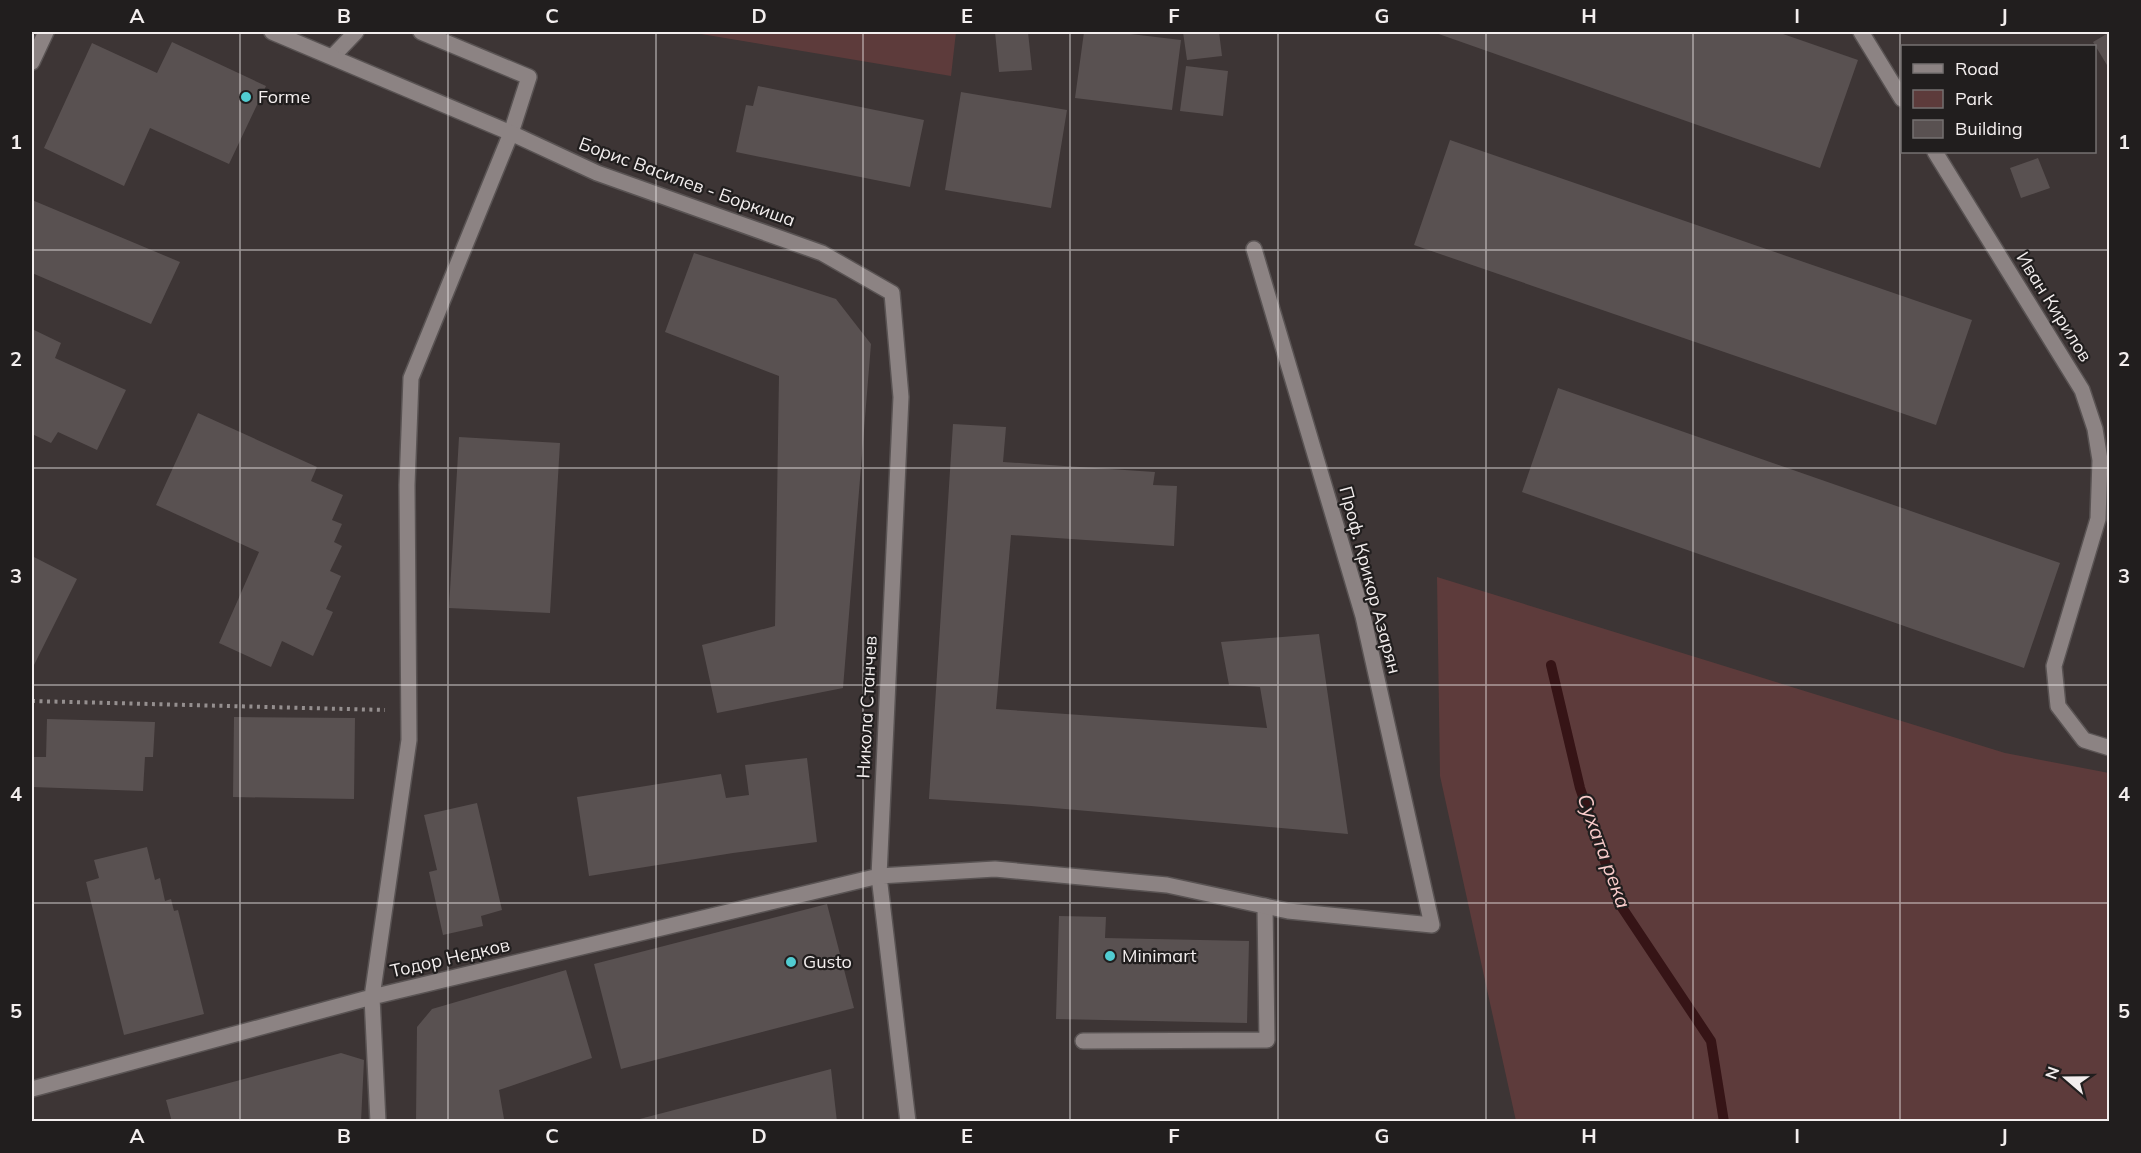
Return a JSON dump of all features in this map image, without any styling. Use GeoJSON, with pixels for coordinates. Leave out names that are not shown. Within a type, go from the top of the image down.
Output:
{"type":"FeatureCollection","features":[{"type":"Feature","properties":{"kind":"street"},"geometry":{"type":"LineString","coordinates":[[32,62],[46,32]]}},
{"type":"Feature","properties":{"kind":"street","name":"Борис Василев - Боркиша"},"geometry":{"type":"LineString","coordinates":[[272,32],[333,56],[597,173],[822,253],[892,292]]}},
{"type":"Feature","properties":{"kind":"street"},"geometry":{"type":"LineString","coordinates":[[333,56],[356,32]]}},
{"type":"Feature","properties":{"kind":"street"},"geometry":{"type":"LineString","coordinates":[[378,1122],[372,997],[409,740],[407,485],[411,378],[510,133],[530,77],[421,32]]}},
{"type":"Feature","properties":{"kind":"street"},"geometry":{"type":"LineString","coordinates":[[1861,32],[1901,97]]}},
{"type":"Feature","properties":{"kind":"street","name":"Иван Кирилов"},"geometry":{"type":"LineString","coordinates":[[1936,153],[2082,390],[2095,429],[2100,460],[2098,519],[2054,666],[2058,706],[2084,740],[2109,748]]}},
{"type":"Feature","properties":{"kind":"street","name":"Проф. Крикор Азарян"},"geometry":{"type":"LineString","coordinates":[[1254,249],[1363,616],[1432,925]]}},
{"type":"Feature","properties":{"kind":"street","name":"Никола Станчев"},"geometry":{"type":"LineString","coordinates":[[892,292],[901,397],[879,876],[908,1122]]}},
{"type":"Feature","properties":{"kind":"street","name":"Тодор Недков"},"geometry":{"type":"LineString","coordinates":[[32,1089],[372,997],[879,876],[995,869],[1167,885],[1288,911],[1432,925]]}},
{"type":"Feature","properties":{"kind":"street"},"geometry":{"type":"LineString","coordinates":[[1083,1041],[1268,1040],[1265,906]]}},
{"type":"Feature","properties":{"kind":"path"},"geometry":{"type":"LineString","coordinates":[[32,701],[409,710]]}},
{"type":"Feature","properties":{"kind":"green space"},"geometry":{"type":"Polygon","coordinates":[[[689,32],[956,32],[951,76],[689,32]]]}},
{"type":"Feature","properties":{"kind":"green space"},"geometry":{"type":"Polygon","coordinates":[[[1437,577],[2005,753],[2109,773],[2109,1121],[1516,1121],[1440,776],[1437,577]]]}},
{"type":"Feature","properties":{"kind":"building"},"geometry":{"type":"Polygon","coordinates":[[[995,32],[1028,32],[1032,70],[999,72],[995,32]]]}},
{"type":"Feature","properties":{"kind":"building"},"geometry":{"type":"Polygon","coordinates":[[[1084,32],[1114,32],[1181,40],[1172,110],[1075,98],[1084,32]]]}},
{"type":"Feature","properties":{"kind":"building"},"geometry":{"type":"Polygon","coordinates":[[[1183,32],[1219,32],[1222,56],[1187,60],[1183,32]]]}},
{"type":"Feature","properties":{"kind":"building"},"geometry":{"type":"Polygon","coordinates":[[[1433,32],[1777,32],[1858,60],[1820,168],[1433,32]]]}},
{"type":"Feature","properties":{"kind":"building"},"geometry":{"type":"Polygon","coordinates":[[[2110,32],[2110,70],[2096,45],[2093,42],[2110,32]]]}},
{"type":"Feature","properties":{"kind":"building"},"geometry":{"type":"Polygon","coordinates":[[[172,42],[266,86],[229,164],[150,128],[124,186],[44,148],[92,43],[157,73],[172,42]]]}},
{"type":"Feature","properties":{"kind":"building"},"geometry":{"type":"Polygon","coordinates":[[[1186,66],[1228,71],[1223,116],[1180,111],[1186,66]]]}},
{"type":"Feature","properties":{"kind":"building"},"geometry":{"type":"Polygon","coordinates":[[[758,86],[924,120],[910,187],[736,152],[746,105],[753,106],[758,86]]]}},
{"type":"Feature","properties":{"kind":"building"},"geometry":{"type":"Polygon","coordinates":[[[961,92],[1067,110],[1051,208],[945,190],[961,92]]]}},
{"type":"Feature","properties":{"kind":"building"},"geometry":{"type":"Polygon","coordinates":[[[1450,140],[1972,320],[1936,425],[1414,245],[1450,140]]]}},
{"type":"Feature","properties":{"kind":"building"},"geometry":{"type":"Polygon","coordinates":[[[2038,158],[2050,188],[2021,198],[2010,168],[2038,158]]]}},
{"type":"Feature","properties":{"kind":"building"},"geometry":{"type":"Polygon","coordinates":[[[32,200],[180,262],[151,324],[32,273],[32,200]]]}},
{"type":"Feature","properties":{"kind":"building"},"geometry":{"type":"Polygon","coordinates":[[[694,253],[836,299],[871,344],[843,688],[717,713],[702,645],[775,626],[779,376],[665,332],[694,253]]]}},
{"type":"Feature","properties":{"kind":"building"},"geometry":{"type":"Polygon","coordinates":[[[32,329],[61,343],[55,358],[126,390],[97,450],[58,432],[51,443],[32,434],[32,329]]]}},
{"type":"Feature","properties":{"kind":"building"},"geometry":{"type":"Polygon","coordinates":[[[1558,388],[2060,563],[2024,668],[1522,492],[1558,388]]]}},
{"type":"Feature","properties":{"kind":"building"},"geometry":{"type":"Polygon","coordinates":[[[198,413],[317,467],[311,481],[343,495],[332,520],[342,524],[334,542],[342,546],[330,571],[341,576],[326,609],[333,612],[313,656],[282,641],[271,667],[219,643],[259,552],[156,505],[198,413]]]}},
{"type":"Feature","properties":{"kind":"building"},"geometry":{"type":"Polygon","coordinates":[[[953,424],[1006,427],[1003,462],[1155,472],[1153,485],[1177,486],[1174,546],[1011,535],[996,709],[1267,728],[1260,687],[1229,685],[1221,642],[1319,634],[1348,834],[929,799],[953,424]]]}},
{"type":"Feature","properties":{"kind":"building"},"geometry":{"type":"Polygon","coordinates":[[[459,437],[560,443],[550,613],[449,608],[459,437]]]}},
{"type":"Feature","properties":{"kind":"building"},"geometry":{"type":"Polygon","coordinates":[[[32,556],[77,579],[34,665],[32,664],[32,556]]]}},
{"type":"Feature","properties":{"kind":"building"},"geometry":{"type":"Polygon","coordinates":[[[234,717],[355,718],[354,799],[233,797],[234,717]]]}},
{"type":"Feature","properties":{"kind":"building"},"geometry":{"type":"Polygon","coordinates":[[[47,719],[155,722],[153,757],[145,757],[143,791],[32,787],[32,757],[46,757],[47,719]]]}},
{"type":"Feature","properties":{"kind":"building"},"geometry":{"type":"Polygon","coordinates":[[[807,758],[817,842],[589,876],[577,797],[721,774],[726,798],[749,795],[745,765],[807,758]]]}},
{"type":"Feature","properties":{"kind":"building"},"geometry":{"type":"Polygon","coordinates":[[[477,803],[502,910],[481,916],[483,926],[443,935],[429,872],[437,870],[424,815],[477,803]]]}},
{"type":"Feature","properties":{"kind":"building"},"geometry":{"type":"Polygon","coordinates":[[[147,847],[155,880],[160,878],[165,901],[171,899],[174,911],[178,910],[204,1014],[124,1035],[86,882],[99,878],[94,860],[147,847]]]}},
{"type":"Feature","properties":{"kind":"building"},"geometry":{"type":"Polygon","coordinates":[[[827,904],[854,1008],[621,1069],[594,964],[827,904]]]}},
{"type":"Feature","properties":{"kind":"building"},"geometry":{"type":"Polygon","coordinates":[[[1059,916],[1106,917],[1105,938],[1249,941],[1247,1023],[1056,1019],[1059,916]]]}},
{"type":"Feature","properties":{"kind":"building"},"geometry":{"type":"Polygon","coordinates":[[[566,970],[592,1058],[499,1090],[504,1119],[496,1122],[416,1122],[417,1027],[432,1009],[566,970]]]}},
{"type":"Feature","properties":{"kind":"building"},"geometry":{"type":"Polygon","coordinates":[[[341,1053],[364,1060],[361,1122],[172,1122],[166,1100],[341,1053]]]}},
{"type":"Feature","properties":{"kind":"building"},"geometry":{"type":"Polygon","coordinates":[[[831,1069],[837,1122],[632,1122],[632,1121],[831,1069]]]}},
{"type":"Feature","properties":{"kind":"waterway","name":"Сухата река"},"geometry":{"type":"LineString","coordinates":[[1551,665],[1580,788],[1619,903],[1711,1041],[1724,1122]]}},
{"type":"Feature","properties":{"kind":"place","name":"Forme"},"geometry":{"type":"Point","coordinates":[246,97]}},
{"type":"Feature","properties":{"kind":"place","name":"Minimart"},"geometry":{"type":"Point","coordinates":[1110,956]}},
{"type":"Feature","properties":{"kind":"place","name":"Gusto"},"geometry":{"type":"Point","coordinates":[791,962]}}]}
